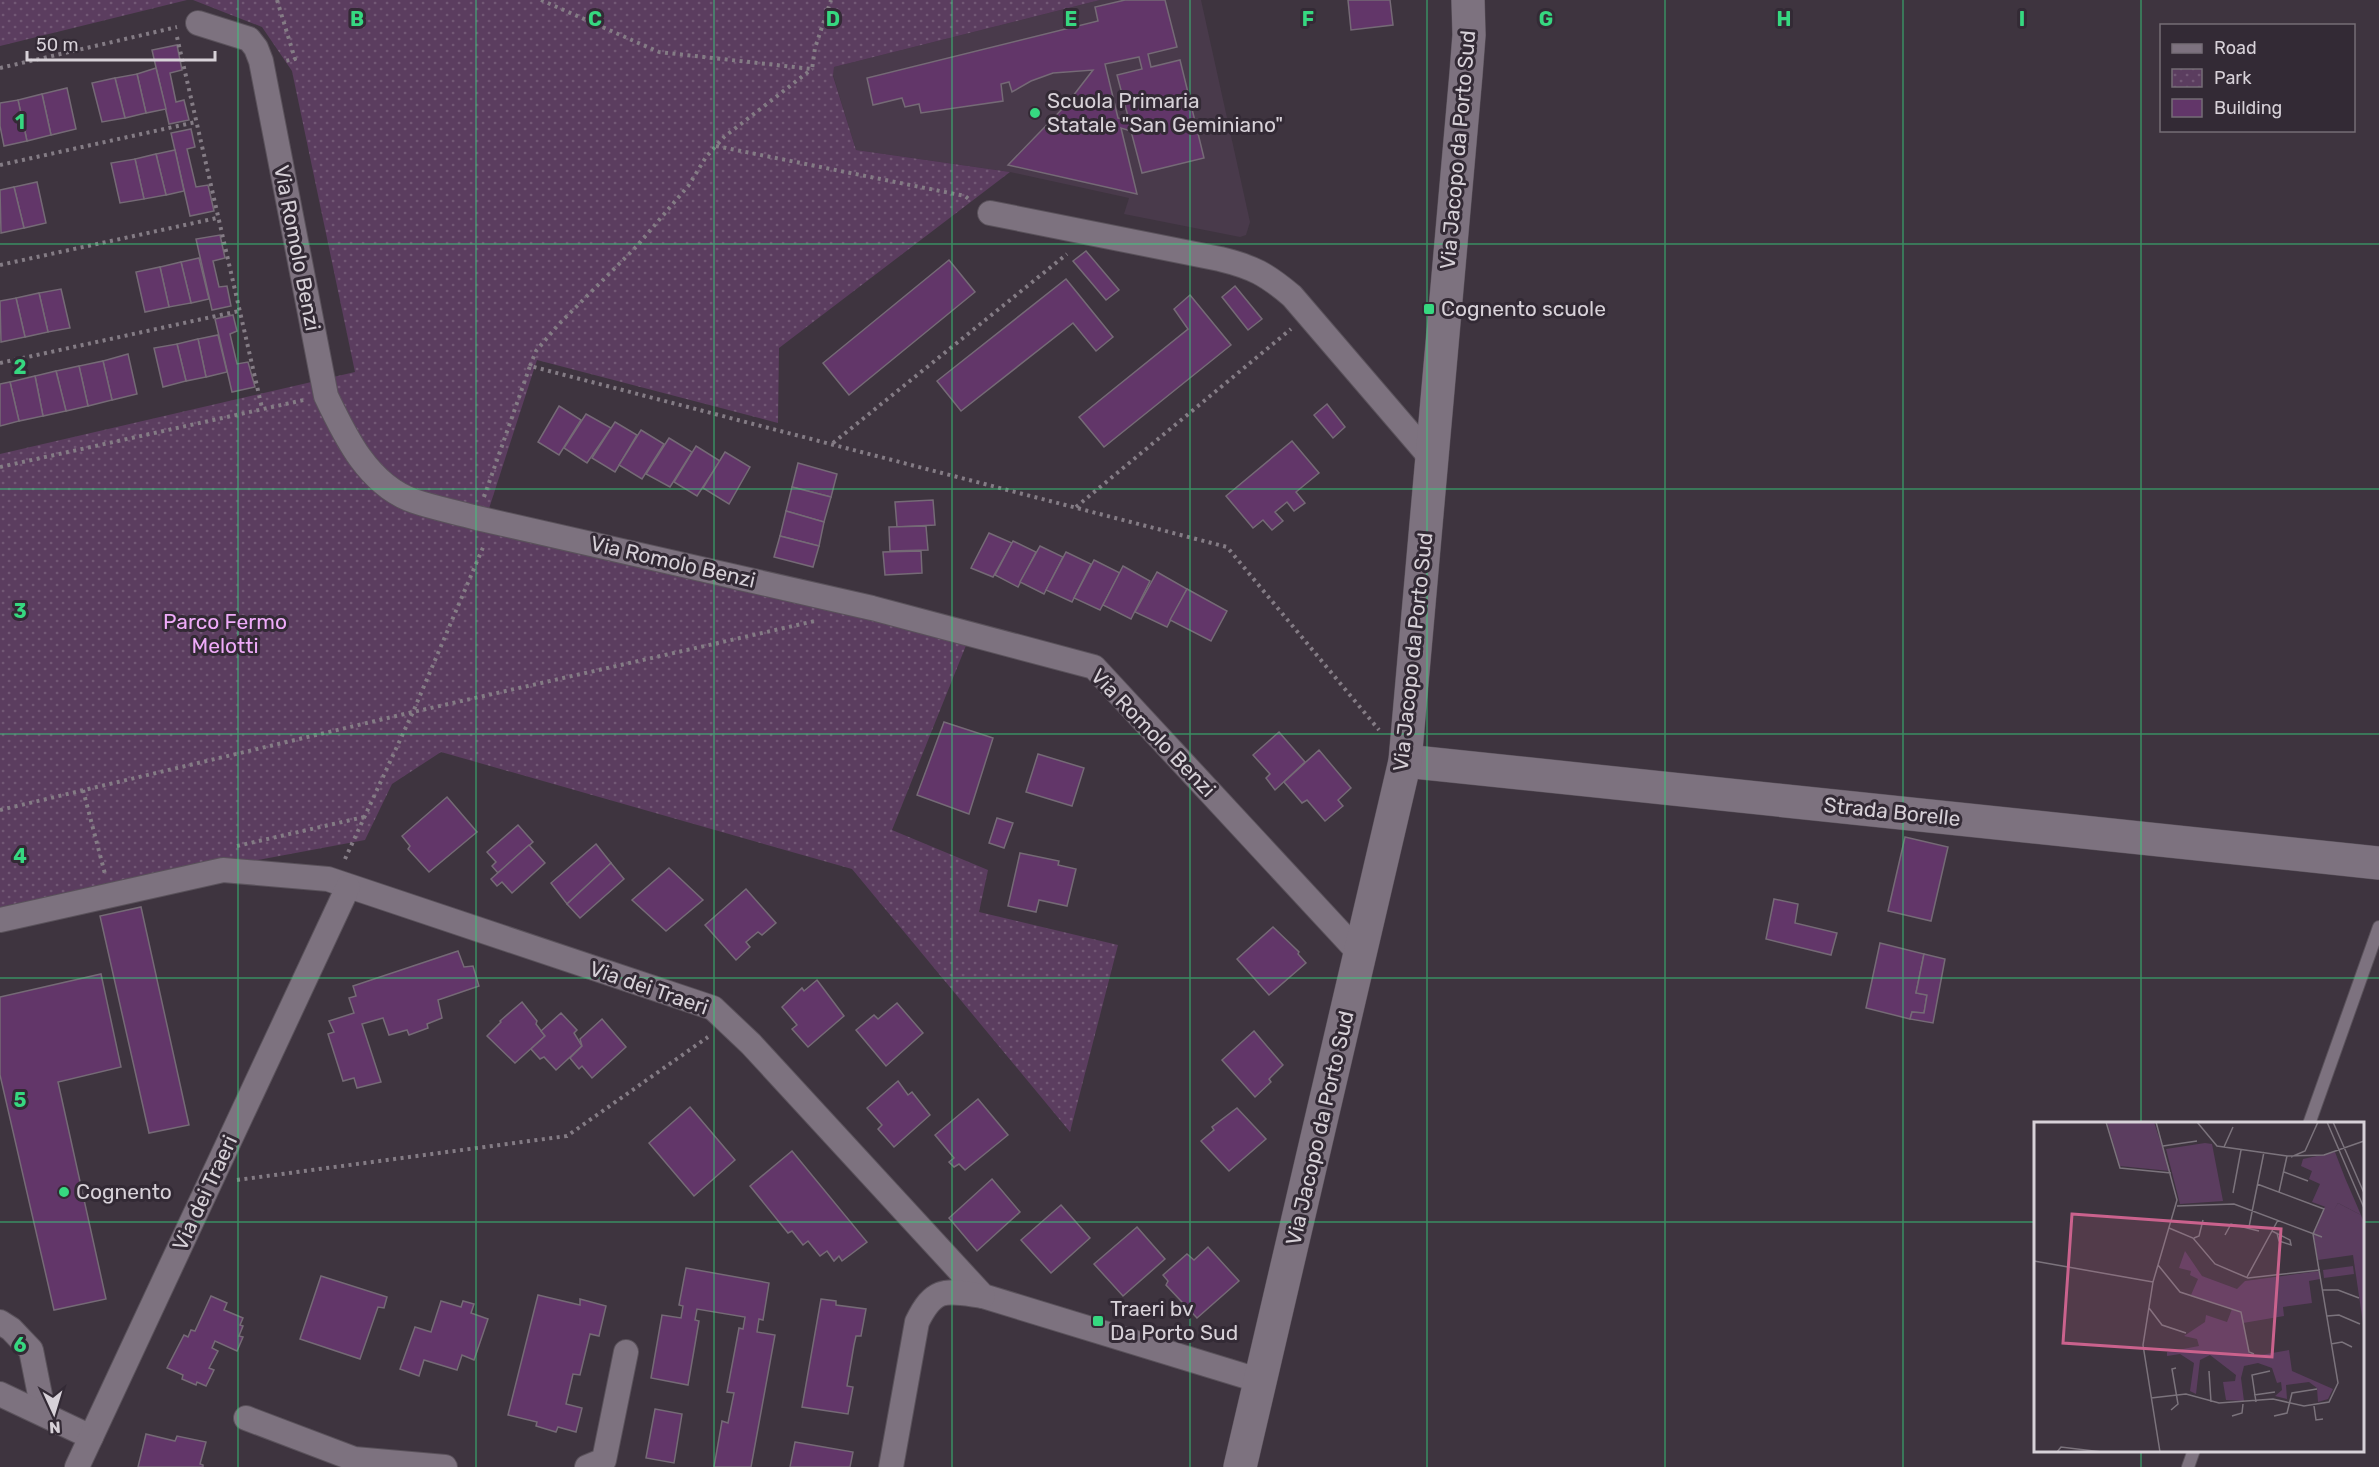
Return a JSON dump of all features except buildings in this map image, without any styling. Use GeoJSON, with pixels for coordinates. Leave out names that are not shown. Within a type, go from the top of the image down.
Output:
{"type":"FeatureCollection","features":[{"type":"Feature","properties":{"kind":"street","name":"Via Jacopo da Porto Sud"},"geometry":{"type":"LineString","coordinates":[[1240,1467],[1405,761],[1466,64],[1468,0]]}},
{"type":"Feature","properties":{"kind":"street","name":"Via Romolo Benzi"},"geometry":{"type":"LineString","coordinates":[[187,26],[249,39],[256,48],[262,67],[326,396],[343,431],[366,466],[388,487],[412,501],[872,608],[1094,667],[1361,955]]}},
{"type":"Feature","properties":{"kind":"street"},"geometry":{"type":"LineString","coordinates":[[990,213],[1094,232],[1245,265],[1269,276],[1292,296],[1431,458]]}},
{"type":"Feature","properties":{"kind":"street","name":"Strada Borelle"},"geometry":{"type":"LineString","coordinates":[[1405,761],[2379,863]]}},
{"type":"Feature","properties":{"kind":"street","name":"Via dei Traeri"},"geometry":{"type":"LineString","coordinates":[[0,920],[223,870],[341,884],[714,1008],[751,1044],[983,1296]]}},
{"type":"Feature","properties":{"kind":"street","name":"Via dei Traeri"},"geometry":{"type":"LineString","coordinates":[[77,1467],[210,1184],[341,884]]}},
{"type":"Feature","properties":{"kind":"street"},"geometry":{"type":"LineString","coordinates":[[891,1467],[917,1322],[927,1302],[948,1291],[983,1296],[1261,1381]]}},
{"type":"Feature","properties":{"kind":"street"},"geometry":{"type":"LineString","coordinates":[[0,1323],[11,1329],[31,1350],[40,1395],[34,1408]]}},
{"type":"Feature","properties":{"kind":"street"},"geometry":{"type":"LineString","coordinates":[[587,1467],[604,1460],[626,1352]]}},
{"type":"Feature","properties":{"kind":"street"},"geometry":{"type":"LineString","coordinates":[[0,1394],[34,1408],[91,1437]]}},
{"type":"Feature","properties":{"kind":"street"},"geometry":{"type":"LineString","coordinates":[[246,1418],[365,1464],[445,1467]]}},
{"type":"Feature","properties":{"kind":"lane"},"geometry":{"type":"LineString","coordinates":[[2310,1122],[2379,927]]}},
{"type":"Feature","properties":{"kind":"lane"},"geometry":{"type":"LineString","coordinates":[[2188,1467],[2193,1452]]}},
{"type":"Feature","properties":{"kind":"path"},"geometry":{"type":"LineString","coordinates":[[262,67],[294,59],[278,0]]}},
{"type":"Feature","properties":{"kind":"path"},"geometry":{"type":"LineString","coordinates":[[541,0],[659,52],[812,69]]}},
{"type":"Feature","properties":{"kind":"path"},"geometry":{"type":"LineString","coordinates":[[341,884],[413,712],[485,519],[536,351],[558,325],[636,247],[689,185],[706,157],[723,136],[812,69],[815,48],[831,0]]}},
{"type":"Feature","properties":{"kind":"path"},"geometry":{"type":"LineString","coordinates":[[0,68],[187,26],[196,122],[262,408]]}},
{"type":"Feature","properties":{"kind":"path"},"geometry":{"type":"LineString","coordinates":[[0,165],[196,122]]}},
{"type":"Feature","properties":{"kind":"path"},"geometry":{"type":"LineString","coordinates":[[716,146],[965,196],[990,213]]}},
{"type":"Feature","properties":{"kind":"path"},"geometry":{"type":"LineString","coordinates":[[0,265],[217,218]]}},
{"type":"Feature","properties":{"kind":"path"},"geometry":{"type":"LineString","coordinates":[[832,444],[1094,232]]}},
{"type":"Feature","properties":{"kind":"path"},"geometry":{"type":"LineString","coordinates":[[0,363],[239,311]]}},
{"type":"Feature","properties":{"kind":"path"},"geometry":{"type":"LineString","coordinates":[[1076,507],[1307,315]]}},
{"type":"Feature","properties":{"kind":"path"},"geometry":{"type":"LineString","coordinates":[[530,366],[1227,547],[1405,761]]}},
{"type":"Feature","properties":{"kind":"path"},"geometry":{"type":"LineString","coordinates":[[0,467],[262,408],[326,396]]}},
{"type":"Feature","properties":{"kind":"path"},"geometry":{"type":"LineString","coordinates":[[0,810],[413,712],[826,618]]}},
{"type":"Feature","properties":{"kind":"path"},"geometry":{"type":"LineString","coordinates":[[83,790],[105,875]]}},
{"type":"Feature","properties":{"kind":"path"},"geometry":{"type":"LineString","coordinates":[[210,1184],[567,1136],[728,1022]]}},
{"type":"Feature","properties":{"kind":"shaded area","name":"Scuola Primaria Statale \"San Geminiano\""},"geometry":{"type":"Polygon","coordinates":[[[1100,0],[1201,0],[1250,222],[1246,235],[1240,237],[1124,214],[1129,198],[1010,172],[856,150],[833,75],[834,67],[1100,0]]]}},
{"type":"Feature","properties":{"kind":"green space"},"geometry":{"type":"Polygon","coordinates":[[[0,0],[187,0],[0,46],[0,0]]]}},
{"type":"Feature","properties":{"kind":"green space","name":"Parco Fermo Melotti"},"geometry":{"type":"Polygon","coordinates":[[[193,0],[1100,0],[834,67],[833,76],[856,150],[1010,172],[779,348],[778,423],[537,360],[485,521],[967,643],[892,830],[988,870],[979,912],[1118,945],[1070,1132],[852,869],[441,752],[392,784],[365,840],[188,873],[0,914],[0,454],[355,372],[292,71],[262,27],[193,0]]]}},
{"type":"Feature","properties":{"kind":"place","name":"Scuola Primaria Statale \"San Geminiano\""},"geometry":{"type":"Point","coordinates":[1035,113]}},
{"type":"Feature","properties":{"kind":"place","name":"Cognento scuole"},"geometry":{"type":"Point","coordinates":[1429,309]}},
{"type":"Feature","properties":{"kind":"place","name":"Cognento"},"geometry":{"type":"Point","coordinates":[64,1192]}},
{"type":"Feature","properties":{"kind":"place","name":"Traeri bv Da Porto Sud"},"geometry":{"type":"Point","coordinates":[1098,1321]}}]}
